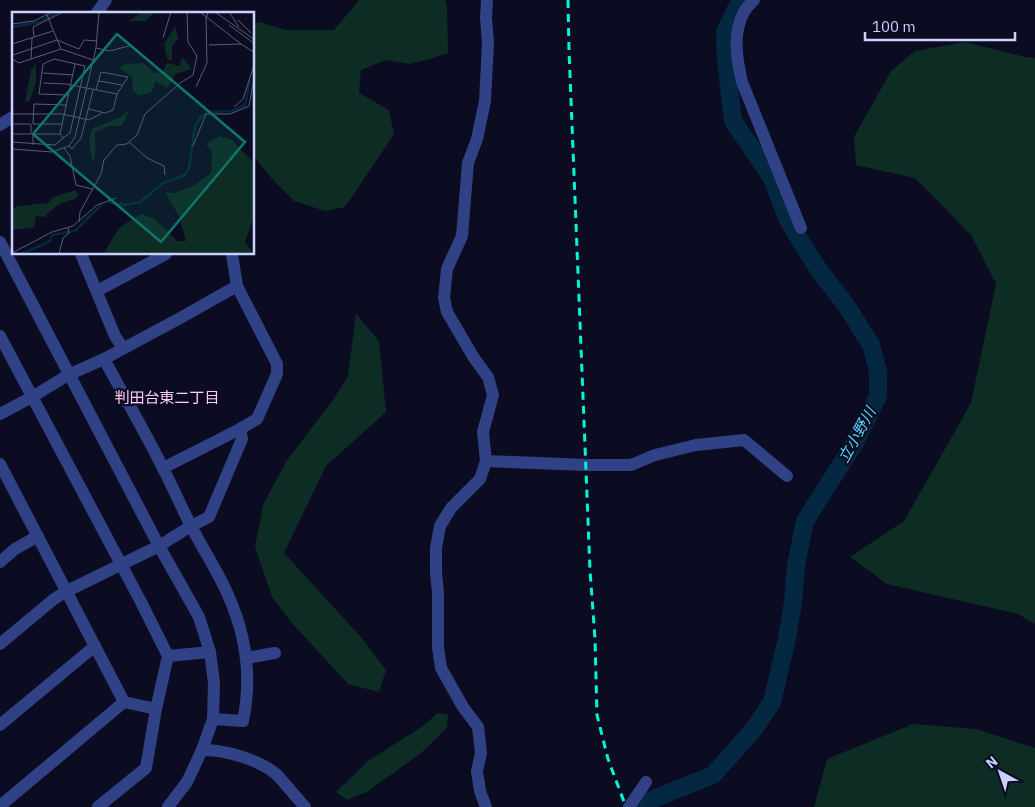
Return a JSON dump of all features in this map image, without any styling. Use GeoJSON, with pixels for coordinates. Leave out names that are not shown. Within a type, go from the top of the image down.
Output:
{"type":"FeatureCollection","features":[{"type":"Feature","properties":{"kind":"street"},"geometry":{"type":"LineString","coordinates":[[97,12],[106,0]]}},
{"type":"Feature","properties":{"kind":"street"},"geometry":{"type":"LineString","coordinates":[[486,807],[480,791],[477,771],[481,753],[478,727],[459,700],[442,668],[438,647],[436,548],[440,526],[451,508],[480,479],[486,461],[483,432],[493,395],[488,377],[474,358],[447,312],[444,298],[447,269],[462,236],[468,163],[477,139],[485,101],[488,43],[487,0]]}},
{"type":"Feature","properties":{"kind":"street"},"geometry":{"type":"LineString","coordinates":[[754,0],[744,12],[738,26],[736,44],[739,69],[745,89],[801,228]]}},
{"type":"Feature","properties":{"kind":"street"},"geometry":{"type":"LineString","coordinates":[[0,125],[12,117]]}},
{"type":"Feature","properties":{"kind":"street"},"geometry":{"type":"LineString","coordinates":[[0,242],[68,375],[199,617],[210,652],[214,683],[212,719],[202,750],[188,782],[168,807]]}},
{"type":"Feature","properties":{"kind":"street"},"geometry":{"type":"LineString","coordinates":[[81,255],[115,336],[123,348]]}},
{"type":"Feature","properties":{"kind":"street"},"geometry":{"type":"LineString","coordinates":[[97,291],[164,255]]}},
{"type":"Feature","properties":{"kind":"street"},"geometry":{"type":"LineString","coordinates":[[163,468],[257,419],[277,374],[277,364],[237,286],[232,255]]}},
{"type":"Feature","properties":{"kind":"street"},"geometry":{"type":"LineString","coordinates":[[0,414],[68,375],[104,359],[237,286]]}},
{"type":"Feature","properties":{"kind":"street"},"geometry":{"type":"LineString","coordinates":[[0,336],[168,656],[156,709],[146,768],[98,807]]}},
{"type":"Feature","properties":{"kind":"street"},"geometry":{"type":"LineString","coordinates":[[104,359],[228,594],[241,634],[246,658],[247,681],[246,707],[243,721],[212,719]]}},
{"type":"Feature","properties":{"kind":"street"},"geometry":{"type":"LineString","coordinates":[[0,644],[54,599],[67,591],[159,546],[191,526],[209,518],[242,439],[240,429]]}},
{"type":"Feature","properties":{"kind":"street"},"geometry":{"type":"LineString","coordinates":[[486,461],[631,465],[655,455],[696,445],[744,440],[786,476]]}},
{"type":"Feature","properties":{"kind":"street"},"geometry":{"type":"LineString","coordinates":[[0,464],[4,483],[38,536],[124,702]]}},
{"type":"Feature","properties":{"kind":"street"},"geometry":{"type":"LineString","coordinates":[[0,562],[16,549],[38,536]]}},
{"type":"Feature","properties":{"kind":"street"},"geometry":{"type":"LineString","coordinates":[[0,725],[95,646]]}},
{"type":"Feature","properties":{"kind":"street"},"geometry":{"type":"LineString","coordinates":[[168,656],[210,652]]}},
{"type":"Feature","properties":{"kind":"street"},"geometry":{"type":"LineString","coordinates":[[246,658],[275,653]]}},
{"type":"Feature","properties":{"kind":"street"},"geometry":{"type":"LineString","coordinates":[[124,702],[156,709]]}},
{"type":"Feature","properties":{"kind":"street"},"geometry":{"type":"LineString","coordinates":[[0,807],[124,702]]}},
{"type":"Feature","properties":{"kind":"street"},"geometry":{"type":"LineString","coordinates":[[202,750],[241,756],[258,763],[275,774],[305,807]]}},
{"type":"Feature","properties":{"kind":"street"},"geometry":{"type":"LineString","coordinates":[[629,807],[646,782]]}},
{"type":"Feature","properties":{"kind":"green space"},"geometry":{"type":"Polygon","coordinates":[[[359,0],[445,0],[447,7],[448,53],[409,64],[386,60],[361,70],[359,93],[389,110],[394,134],[345,207],[325,211],[294,201],[255,158],[255,24],[259,22],[286,30],[334,30],[359,0]]]}},
{"type":"Feature","properties":{"kind":"green space"},"geometry":{"type":"Polygon","coordinates":[[[965,42],[1035,58],[1035,624],[1018,614],[887,584],[850,557],[904,521],[971,403],[996,284],[971,235],[915,178],[856,165],[854,137],[891,71],[915,51],[965,42]]]}},
{"type":"Feature","properties":{"kind":"green space"},"geometry":{"type":"Polygon","coordinates":[[[356,314],[379,341],[386,412],[326,466],[284,553],[360,636],[386,670],[379,692],[348,684],[291,622],[272,597],[255,547],[263,505],[287,460],[334,399],[348,376],[356,314]]]}},
{"type":"Feature","properties":{"kind":"green space"},"geometry":{"type":"Polygon","coordinates":[[[438,713],[448,715],[447,728],[420,754],[367,792],[347,800],[336,792],[368,761],[423,726],[438,713]]]}},
{"type":"Feature","properties":{"kind":"green space"},"geometry":{"type":"Polygon","coordinates":[[[913,724],[976,729],[1035,748],[1035,807],[814,807],[827,759],[913,724]]]}},
{"type":"Feature","properties":{"kind":"waterway","name":"立小野川"},"geometry":{"type":"LineString","coordinates":[[643,807],[653,799],[713,775],[754,729],[772,702],[786,643],[793,603],[796,565],[805,521],[854,444],[878,396],[878,371],[871,345],[848,308],[819,270],[801,242],[787,218],[772,178],[733,121],[726,61],[725,32],[742,0]]}},
{"type":"Feature","properties":{"kind":"railway"},"geometry":{"type":"LineString","coordinates":[[568,0],[597,715],[608,759],[626,807]]}},
{"type":"Feature","properties":{"kind":"district","name":"判田台東二丁目"},"geometry":{"type":"Point","coordinates":[167,398]}}]}
